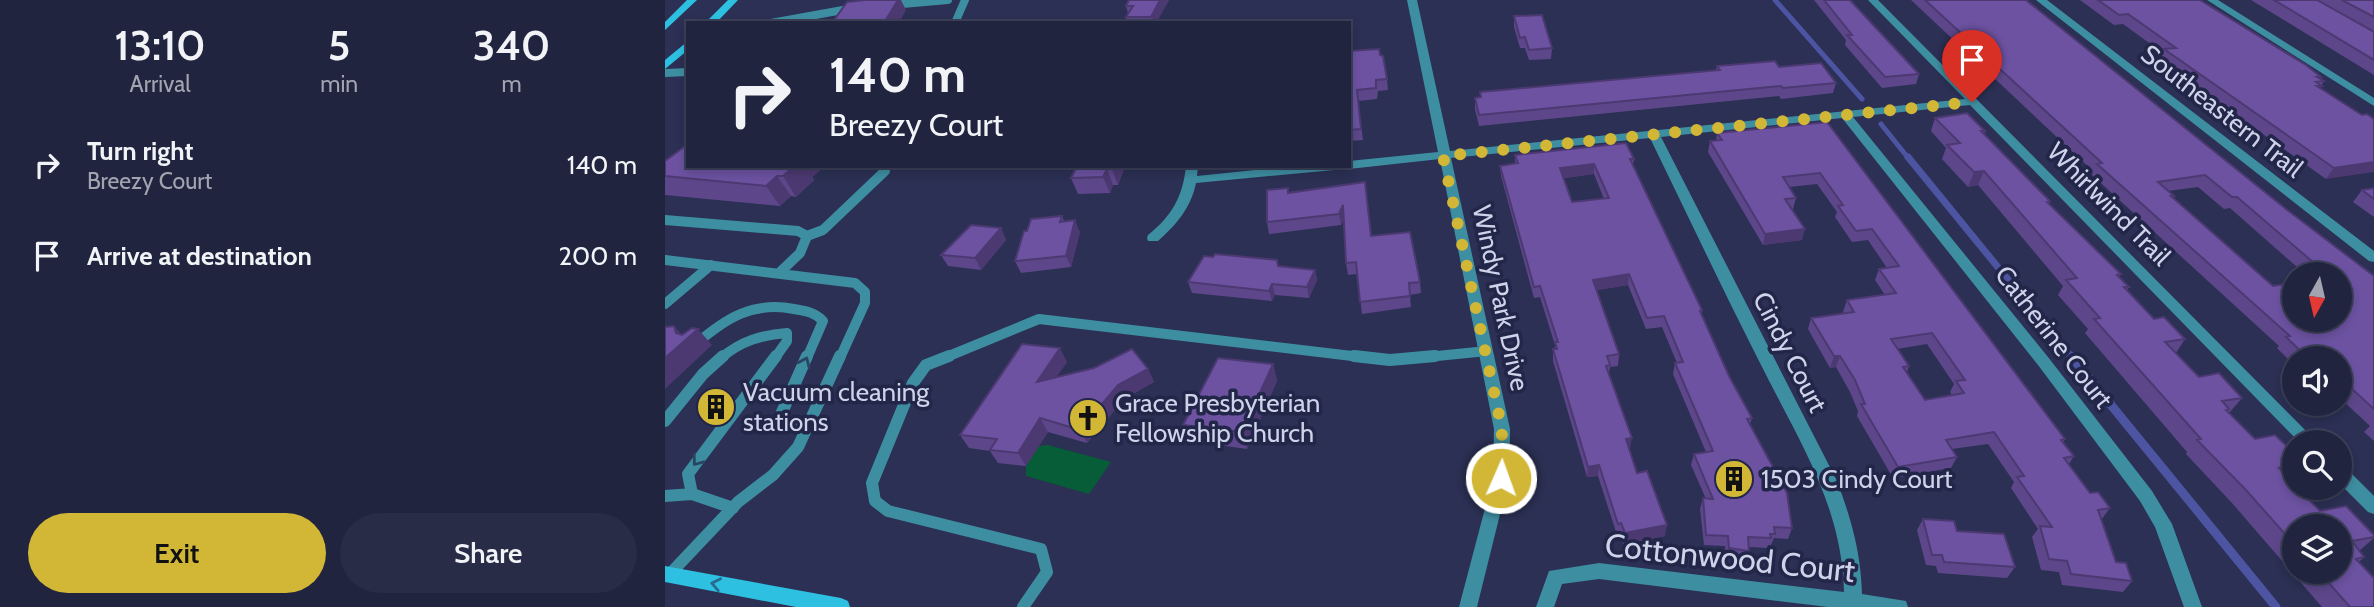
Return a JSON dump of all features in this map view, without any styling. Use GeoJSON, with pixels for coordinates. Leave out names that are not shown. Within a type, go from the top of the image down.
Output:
{"type":"FeatureCollection","features":[{"type":"Feature","properties":{"kind":"main road"},"geometry":{"type":"LineString","coordinates":[[665,27],[692,0]]}},
{"type":"Feature","properties":{"kind":"main road"},"geometry":{"type":"LineString","coordinates":[[712,21],[733,0]]}},
{"type":"Feature","properties":{"kind":"main road"},"geometry":{"type":"LineString","coordinates":[[665,66],[686,46]]}},
{"type":"Feature","properties":{"kind":"main road"},"geometry":{"type":"LineString","coordinates":[[667,575],[842,607]]}},
{"type":"Feature","properties":{"kind":"street","name":"Windy Park Drive"},"geometry":{"type":"LineString","coordinates":[[1412,0],[1502,429],[1501,478],[1468,607]]}},
{"type":"Feature","properties":{"kind":"street","name":"Whirlwind Trail"},"geometry":{"type":"LineString","coordinates":[[1873,0],[2297,430]]}},
{"type":"Feature","properties":{"kind":"street","name":"Southeastern Trail"},"geometry":{"type":"LineString","coordinates":[[2041,0],[2374,258]]}},
{"type":"Feature","properties":{"kind":"street"},"geometry":{"type":"LineString","coordinates":[[2212,0],[2374,103]]}},
{"type":"Feature","properties":{"kind":"street"},"geometry":{"type":"LineString","coordinates":[[1351,165],[1846,117],[1972,102]]}},
{"type":"Feature","properties":{"kind":"street","name":"Catherine Court"},"geometry":{"type":"LineString","coordinates":[[1846,117],[2043,361],[2146,496],[2163,524],[2193,607]]}},
{"type":"Feature","properties":{"kind":"street","name":"Cindy Court"},"geometry":{"type":"LineString","coordinates":[[1654,134],[1771,370],[1830,481],[1849,538],[1854,579],[1853,600]]}},
{"type":"Feature","properties":{"kind":"street"},"geometry":{"type":"LineString","coordinates":[[1153,238],[1169,226],[1183,208],[1192,173],[1293,168]]}},
{"type":"Feature","properties":{"kind":"street"},"geometry":{"type":"LineString","coordinates":[[2352,485],[2374,508]]}},
{"type":"Feature","properties":{"kind":"street","name":"Cottonwood Court"},"geometry":{"type":"LineString","coordinates":[[1545,607],[1555,577],[1599,572],[1899,607]]}},
{"type":"Feature","properties":{"kind":"lane"},"geometry":{"type":"LineString","coordinates":[[884,5],[948,0]]}},
{"type":"Feature","properties":{"kind":"lane"},"geometry":{"type":"LineString","coordinates":[[956,21],[965,0]]}},
{"type":"Feature","properties":{"kind":"lane"},"geometry":{"type":"LineString","coordinates":[[822,21],[832,10],[858,8]]}},
{"type":"Feature","properties":{"kind":"lane"},"geometry":{"type":"LineString","coordinates":[[785,21],[827,15]]}},
{"type":"Feature","properties":{"kind":"lane"},"geometry":{"type":"LineString","coordinates":[[665,74],[686,72]]}},
{"type":"Feature","properties":{"kind":"lane"},"geometry":{"type":"LineString","coordinates":[[780,272],[800,253],[807,236],[823,230],[885,170]]}},
{"type":"Feature","properties":{"kind":"lane"},"geometry":{"type":"LineString","coordinates":[[665,220],[797,231],[807,236]]}},
{"type":"Feature","properties":{"kind":"lane"},"geometry":{"type":"LineString","coordinates":[[665,260],[855,283],[865,292],[865,303],[798,447],[773,475],[733,508],[667,575]]}},
{"type":"Feature","properties":{"kind":"lane"},"geometry":{"type":"LineString","coordinates":[[665,304],[711,265]]}},
{"type":"Feature","properties":{"kind":"lane"},"geometry":{"type":"LineString","coordinates":[[665,296],[688,285]]}},
{"type":"Feature","properties":{"kind":"lane"},"geometry":{"type":"LineString","coordinates":[[696,344],[721,321],[757,306],[770,305],[817,314],[823,321],[779,419],[808,426]]}},
{"type":"Feature","properties":{"kind":"lane"},"geometry":{"type":"LineString","coordinates":[[1023,607],[1047,572],[1041,549],[888,511],[875,501],[872,483],[912,383],[926,365],[1039,320],[1390,360],[1487,351]]}},
{"type":"Feature","properties":{"kind":"lane"},"geometry":{"type":"LineString","coordinates":[[665,421],[714,362],[741,341],[769,332],[787,333],[787,341],[688,474],[692,494]]}},
{"type":"Feature","properties":{"kind":"lane"},"geometry":{"type":"LineString","coordinates":[[665,496],[692,494],[733,508]]}},
{"type":"Feature","properties":{"kind":"green space"},"geometry":{"type":"Polygon","coordinates":[[[1048,445],[1111,462],[1089,494],[1026,476],[1026,466],[1039,446],[1048,445]]]}},
{"type":"Feature","properties":{"kind":"building"},"geometry":{"type":"Polygon","coordinates":[[[898,0],[885,21],[833,21],[847,2],[898,0]]]}},
{"type":"Feature","properties":{"kind":"building"},"geometry":{"type":"Polygon","coordinates":[[[1129,0],[1160,0],[1151,17],[1126,17],[1133,6],[1126,6],[1129,0]]]}},
{"type":"Feature","properties":{"kind":"building"},"geometry":{"type":"Polygon","coordinates":[[[1824,0],[1850,0],[1919,74],[1885,77],[1847,35],[1852,35],[1824,0]]]}},
{"type":"Feature","properties":{"kind":"building"},"geometry":{"type":"Polygon","coordinates":[[[1925,0],[2026,0],[2286,209],[2374,276],[2374,409],[2352,389],[2352,346],[2295,346],[2286,337],[2290,336],[2286,332],[2352,332],[2352,262],[2313,262],[2237,197],[2232,197],[2205,175],[2158,182],[2273,286],[2282,285],[2282,329],[2097,164],[2102,163],[1925,0]]]}},
{"type":"Feature","properties":{"kind":"building"},"geometry":{"type":"Polygon","coordinates":[[[2098,0],[2200,0],[2306,65],[2324,81],[2316,82],[2322,86],[2317,86],[2362,115],[2367,114],[2374,119],[2374,162],[2334,168],[2164,49],[2176,48],[2128,14],[2119,15],[2098,0]]]}},
{"type":"Feature","properties":{"kind":"building"},"geometry":{"type":"Polygon","coordinates":[[[2274,0],[2317,0],[2374,32],[2374,60],[2274,0]]]}},
{"type":"Feature","properties":{"kind":"building"},"geometry":{"type":"Polygon","coordinates":[[[2342,0],[2374,0],[2374,17],[2342,0]]]}},
{"type":"Feature","properties":{"kind":"building"},"geometry":{"type":"Polygon","coordinates":[[[1542,15],[1552,48],[1529,50],[1525,37],[1520,38],[1514,16],[1542,15]]]}},
{"type":"Feature","properties":{"kind":"building"},"geometry":{"type":"Polygon","coordinates":[[[1379,49],[1387,79],[1376,80],[1376,88],[1357,90],[1361,129],[1351,130],[1351,51],[1379,49]]]}},
{"type":"Feature","properties":{"kind":"building"},"geometry":{"type":"Polygon","coordinates":[[[1775,61],[1779,67],[1821,63],[1836,83],[1479,115],[1475,98],[1481,97],[1480,92],[1720,70],[1717,66],[1775,61]]]}},
{"type":"Feature","properties":{"kind":"building"},"geometry":{"type":"Polygon","coordinates":[[[1967,113],[1985,131],[1981,131],[2050,201],[2047,202],[2121,274],[2117,275],[2129,287],[2124,287],[2154,319],[2164,317],[2185,339],[2165,342],[2199,377],[2219,373],[2242,398],[2222,401],[2229,409],[2226,410],[2255,439],[2275,435],[2282,442],[2282,467],[2279,468],[2282,471],[2282,500],[2309,500],[2320,511],[2346,506],[2374,537],[2352,541],[2352,514],[2282,514],[2282,531],[2197,440],[2201,439],[2094,319],[2100,318],[2066,280],[2077,278],[1984,171],[1974,172],[1947,145],[1960,143],[1935,118],[1967,113]]]}},
{"type":"Feature","properties":{"kind":"building"},"geometry":{"type":"Polygon","coordinates":[[[1827,122],[2065,439],[2061,440],[2074,456],[2064,458],[2090,493],[2098,492],[2110,508],[2098,510],[2116,562],[2126,563],[2132,581],[2071,574],[2067,561],[2049,559],[2040,526],[2052,527],[2017,477],[2024,476],[1994,432],[1946,440],[1957,457],[1898,467],[1861,404],[1865,404],[1855,380],[1840,356],[1834,356],[1811,318],[1854,312],[1847,300],[1896,293],[1879,269],[1899,266],[1872,229],[1856,231],[1838,206],[1843,205],[1820,173],[1783,177],[1796,198],[1785,199],[1805,229],[1765,234],[1710,141],[1722,140],[1717,133],[1827,122]],[[1932,333],[1891,339],[1909,366],[1903,367],[1925,400],[1964,393],[1956,381],[1965,380],[1932,333]]]}},
{"type":"Feature","properties":{"kind":"building"},"geometry":{"type":"Polygon","coordinates":[[[1626,143],[1634,159],[1630,159],[1702,310],[1700,311],[1729,376],[1752,418],[1747,419],[1787,493],[1792,528],[1774,527],[1775,534],[1770,534],[1771,538],[1748,537],[1749,551],[1729,548],[1728,536],[1706,535],[1703,498],[1713,499],[1694,454],[1713,451],[1675,363],[1683,362],[1664,316],[1647,318],[1629,274],[1593,280],[1619,354],[1607,356],[1610,365],[1606,366],[1632,438],[1626,439],[1637,473],[1647,471],[1667,525],[1625,533],[1621,523],[1618,524],[1599,465],[1588,467],[1553,349],[1557,349],[1555,342],[1558,342],[1540,286],[1534,287],[1500,166],[1518,163],[1515,155],[1626,143]],[[1594,164],[1560,168],[1572,202],[1609,198],[1594,164]]]}},
{"type":"Feature","properties":{"kind":"building"},"geometry":{"type":"Polygon","coordinates":[[[686,145],[686,168],[792,168],[766,186],[665,176],[665,161],[686,145]]]}},
{"type":"Feature","properties":{"kind":"building"},"geometry":{"type":"Polygon","coordinates":[[[1076,168],[1112,168],[1107,169],[1103,177],[1071,178],[1076,168]]]}},
{"type":"Feature","properties":{"kind":"building"},"geometry":{"type":"Polygon","coordinates":[[[1365,182],[1371,236],[1410,232],[1420,282],[1409,283],[1410,296],[1360,302],[1356,262],[1346,263],[1343,205],[1339,214],[1267,222],[1267,190],[1288,188],[1288,193],[1365,182]]]}},
{"type":"Feature","properties":{"kind":"building"},"geometry":{"type":"Polygon","coordinates":[[[2374,188],[2374,199],[2362,190],[2374,188]]]}},
{"type":"Feature","properties":{"kind":"building"},"geometry":{"type":"Polygon","coordinates":[[[1062,216],[1060,222],[1075,220],[1066,256],[1015,261],[1024,231],[1027,231],[1031,219],[1062,216]]]}},
{"type":"Feature","properties":{"kind":"building"},"geometry":{"type":"Polygon","coordinates":[[[971,225],[1001,228],[975,258],[941,255],[971,225]]]}},
{"type":"Feature","properties":{"kind":"building"},"geometry":{"type":"Polygon","coordinates":[[[1215,254],[1277,260],[1278,266],[1315,270],[1307,287],[1272,284],[1269,291],[1188,282],[1204,256],[1213,257],[1215,254]]]}},
{"type":"Feature","properties":{"kind":"building"},"geometry":{"type":"Polygon","coordinates":[[[674,326],[676,333],[682,335],[692,328],[698,329],[665,358],[665,327],[674,326]]]}},
{"type":"Feature","properties":{"kind":"building"},"geometry":{"type":"Polygon","coordinates":[[[1022,344],[1060,348],[1037,382],[1094,368],[1132,349],[1148,369],[1118,385],[1080,430],[1040,418],[1018,453],[990,450],[997,439],[960,435],[1022,344]]]}},
{"type":"Feature","properties":{"kind":"building"},"geometry":{"type":"Polygon","coordinates":[[[1218,358],[1273,364],[1242,432],[1183,425],[1218,358]]]}},
{"type":"Feature","properties":{"kind":"building"},"geometry":{"type":"Polygon","coordinates":[[[1923,519],[1954,521],[1957,531],[2004,534],[2015,567],[1944,562],[1942,555],[1932,555],[1923,519]]]}},
{"type":"Feature","properties":{"kind":"building"},"geometry":{"type":"Polygon","coordinates":[[[2352,541],[2364,557],[2356,559],[2374,578],[2374,607],[2350,607],[2330,584],[2352,584],[2352,541]]]}},
{"type":"Feature","properties":{"kind":"waterway"},"geometry":{"type":"LineString","coordinates":[[1775,0],[1862,99]]}},
{"type":"Feature","properties":{"kind":"waterway"},"geometry":{"type":"LineString","coordinates":[[1881,124],[1909,159]]}},
{"type":"Feature","properties":{"kind":"waterway"},"geometry":{"type":"LineString","coordinates":[[1908,157],[2072,358]]}},
{"type":"Feature","properties":{"kind":"waterway"},"geometry":{"type":"LineString","coordinates":[[2071,356],[2276,607]]}},
{"type":"Feature","properties":{"kind":"place","name":"Vacuum cleaning stations"},"geometry":{"type":"Point","coordinates":[716,407]}},
{"type":"Feature","properties":{"kind":"place","name":"Grace Presbyterian Fellowship Church"},"geometry":{"type":"Point","coordinates":[1088,418]}},
{"type":"Feature","properties":{"kind":"place","name":"1503 Cindy Court"},"geometry":{"type":"Point","coordinates":[1734,479]}},
{"type":"Feature","properties":{"kind":"route"},"geometry":{"type":"LineString","coordinates":[[1501,478],[1502,429],[1443,156],[1846,117],[1972,102]]}}]}
